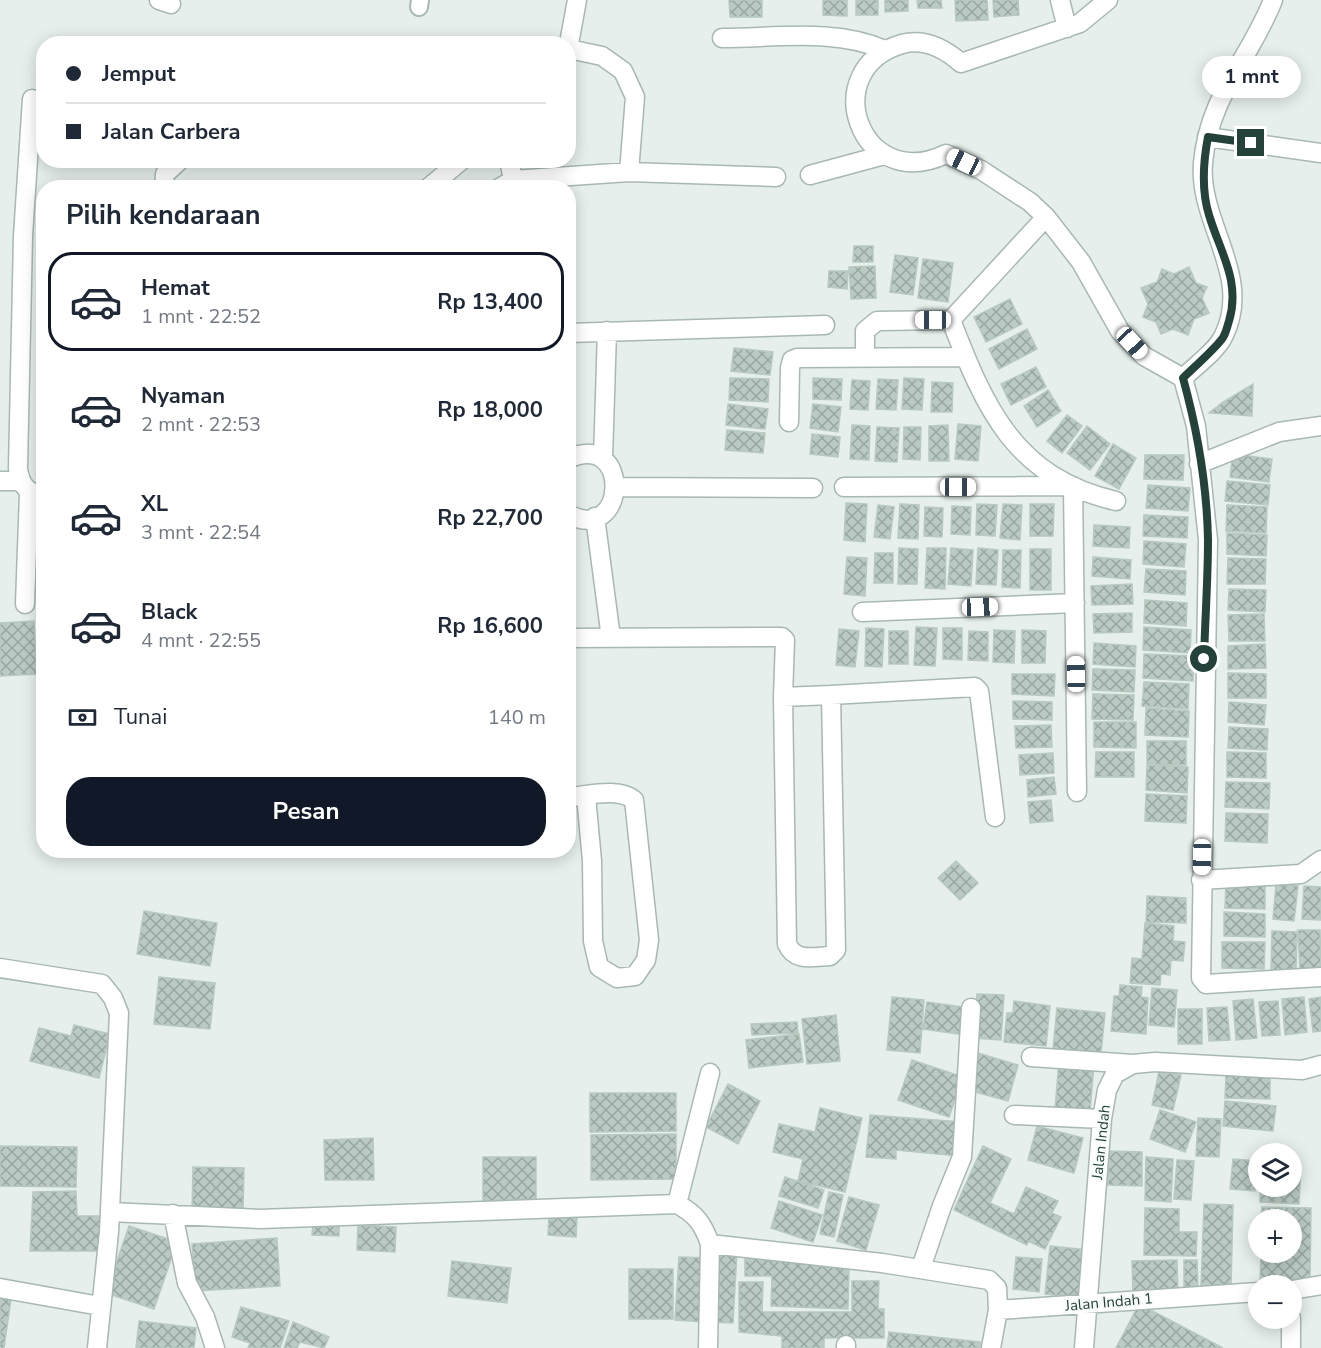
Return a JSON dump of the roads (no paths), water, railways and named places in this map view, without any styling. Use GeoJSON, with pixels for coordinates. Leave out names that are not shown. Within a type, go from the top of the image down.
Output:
{"type":"FeatureCollection","features":[{"type":"Feature","properties":{"kind":"street"},"geometry":{"type":"LineString","coordinates":[[570,36],[577,0]]}},
{"type":"Feature","properties":{"kind":"street"},"geometry":{"type":"LineString","coordinates":[[1060,0],[1067,28]]}},
{"type":"Feature","properties":{"kind":"street"},"geometry":{"type":"LineString","coordinates":[[1108,0],[1095,12],[1067,28],[961,63],[950,53],[922,43],[907,43],[885,50],[870,63],[862,74],[855,99],[859,125],[873,147],[884,154],[909,163],[934,160],[946,154],[981,170],[1030,202],[1046,217],[1081,261],[1120,331],[1144,356],[1183,378],[1196,426],[1208,540],[1202,982],[1206,984],[1321,977]]}},
{"type":"Feature","properties":{"kind":"street"},"geometry":{"type":"LineString","coordinates":[[1183,378],[1224,337],[1233,308],[1233,280],[1224,249],[1209,216],[1203,189],[1203,163],[1216,105],[1262,28],[1273,0]]}},
{"type":"Feature","properties":{"kind":"street"},"geometry":{"type":"LineString","coordinates":[[722,38],[843,37],[869,43],[885,50]]}},
{"type":"Feature","properties":{"kind":"street"},"geometry":{"type":"LineString","coordinates":[[576,51],[602,56],[623,71],[635,97],[629,172]]}},
{"type":"Feature","properties":{"kind":"street"},"geometry":{"type":"LineString","coordinates":[[25,604],[31,490],[23,236],[32,99]]}},
{"type":"Feature","properties":{"kind":"street"},"geometry":{"type":"LineString","coordinates":[[1208,137],[1321,153]]}},
{"type":"Feature","properties":{"kind":"street"},"geometry":{"type":"LineString","coordinates":[[810,175],[884,154]]}},
{"type":"Feature","properties":{"kind":"street"},"geometry":{"type":"LineString","coordinates":[[438,180],[452,168]]}},
{"type":"Feature","properties":{"kind":"street"},"geometry":{"type":"LineString","coordinates":[[547,180],[629,172],[776,177]]}},
{"type":"Feature","properties":{"kind":"street"},"geometry":{"type":"LineString","coordinates":[[865,357],[865,331],[877,321],[951,320],[1046,217]]}},
{"type":"Feature","properties":{"kind":"street"},"geometry":{"type":"LineString","coordinates":[[951,320],[965,357],[1001,428],[1038,465],[1089,495],[1116,501]]}},
{"type":"Feature","properties":{"kind":"street"},"geometry":{"type":"LineString","coordinates":[[576,333],[825,325]]}},
{"type":"Feature","properties":{"kind":"street"},"geometry":{"type":"LineString","coordinates":[[603,459],[607,331]]}},
{"type":"Feature","properties":{"kind":"street"},"geometry":{"type":"LineString","coordinates":[[789,423],[792,360],[965,357]]}},
{"type":"Feature","properties":{"kind":"street"},"geometry":{"type":"LineString","coordinates":[[1199,464],[1279,432],[1321,426]]}},
{"type":"Feature","properties":{"kind":"street"},"geometry":{"type":"LineString","coordinates":[[576,456],[592,455],[603,459],[613,471],[617,487],[614,500],[606,511],[585,519],[576,516]]}},
{"type":"Feature","properties":{"kind":"street"},"geometry":{"type":"LineString","coordinates":[[0,482],[31,490]]}},
{"type":"Feature","properties":{"kind":"street"},"geometry":{"type":"LineString","coordinates":[[844,487],[1073,486]]}},
{"type":"Feature","properties":{"kind":"street"},"geometry":{"type":"LineString","coordinates":[[1073,486],[1077,792]]}},
{"type":"Feature","properties":{"kind":"street"},"geometry":{"type":"LineString","coordinates":[[617,487],[813,488]]}},
{"type":"Feature","properties":{"kind":"street"},"geometry":{"type":"LineString","coordinates":[[595,517],[611,638]]}},
{"type":"Feature","properties":{"kind":"street"},"geometry":{"type":"LineString","coordinates":[[862,612],[1075,603]]}},
{"type":"Feature","properties":{"kind":"street"},"geometry":{"type":"LineString","coordinates":[[576,639],[782,637],[785,645],[783,697],[788,944],[791,952],[799,958],[830,956],[836,950],[831,695]]}},
{"type":"Feature","properties":{"kind":"street"},"geometry":{"type":"LineString","coordinates":[[783,697],[975,687],[979,691],[995,818]]}},
{"type":"Feature","properties":{"kind":"street"},"geometry":{"type":"LineString","coordinates":[[622,794],[634,800],[649,940],[646,960],[635,976],[617,978],[599,967],[592,941],[592,861],[577,797],[622,794]]}},
{"type":"Feature","properties":{"kind":"street"},"geometry":{"type":"LineString","coordinates":[[1202,880],[1301,874],[1321,860]]}},
{"type":"Feature","properties":{"kind":"street"},"geometry":{"type":"LineString","coordinates":[[0,968],[102,984],[113,998],[119,1013],[110,1212],[97,1348]]}},
{"type":"Feature","properties":{"kind":"street"},"geometry":{"type":"LineString","coordinates":[[921,1269],[942,1206],[963,1156],[971,1008]]}},
{"type":"Feature","properties":{"kind":"street"},"geometry":{"type":"LineString","coordinates":[[1031,1057],[1133,1064],[1155,1062],[1293,1070],[1321,1065]]}},
{"type":"Feature","properties":{"kind":"street","name":"Jalan Indah"},"geometry":{"type":"LineString","coordinates":[[1084,1348],[1102,1119],[1107,1090],[1115,1074],[1133,1064]]}},
{"type":"Feature","properties":{"kind":"street"},"geometry":{"type":"LineString","coordinates":[[677,1204],[710,1073]]}},
{"type":"Feature","properties":{"kind":"street"},"geometry":{"type":"LineString","coordinates":[[1014,1116],[1102,1119]]}},
{"type":"Feature","properties":{"kind":"street"},"geometry":{"type":"LineString","coordinates":[[110,1212],[260,1219],[677,1204],[691,1211],[703,1225],[710,1244],[708,1348]]}},
{"type":"Feature","properties":{"kind":"street"},"geometry":{"type":"LineString","coordinates":[[173,1214],[187,1283],[204,1317],[215,1348]]}},
{"type":"Feature","properties":{"kind":"street"},"geometry":{"type":"LineString","coordinates":[[710,1244],[921,1269],[989,1280],[997,1288],[998,1310],[991,1348]]}},
{"type":"Feature","properties":{"kind":"street"},"geometry":{"type":"LineString","coordinates":[[1302,1288],[1321,1285]]}},
{"type":"Feature","properties":{"kind":"street"},"geometry":{"type":"LineString","coordinates":[[0,1288],[100,1306]]}},
{"type":"Feature","properties":{"kind":"street","name":"Jalan Indah 1"},"geometry":{"type":"LineString","coordinates":[[998,1310],[1248,1293]]}},
{"type":"Feature","properties":{"kind":"street"},"geometry":{"type":"LineString","coordinates":[[1291,1329],[1291,1348]]}}]}
